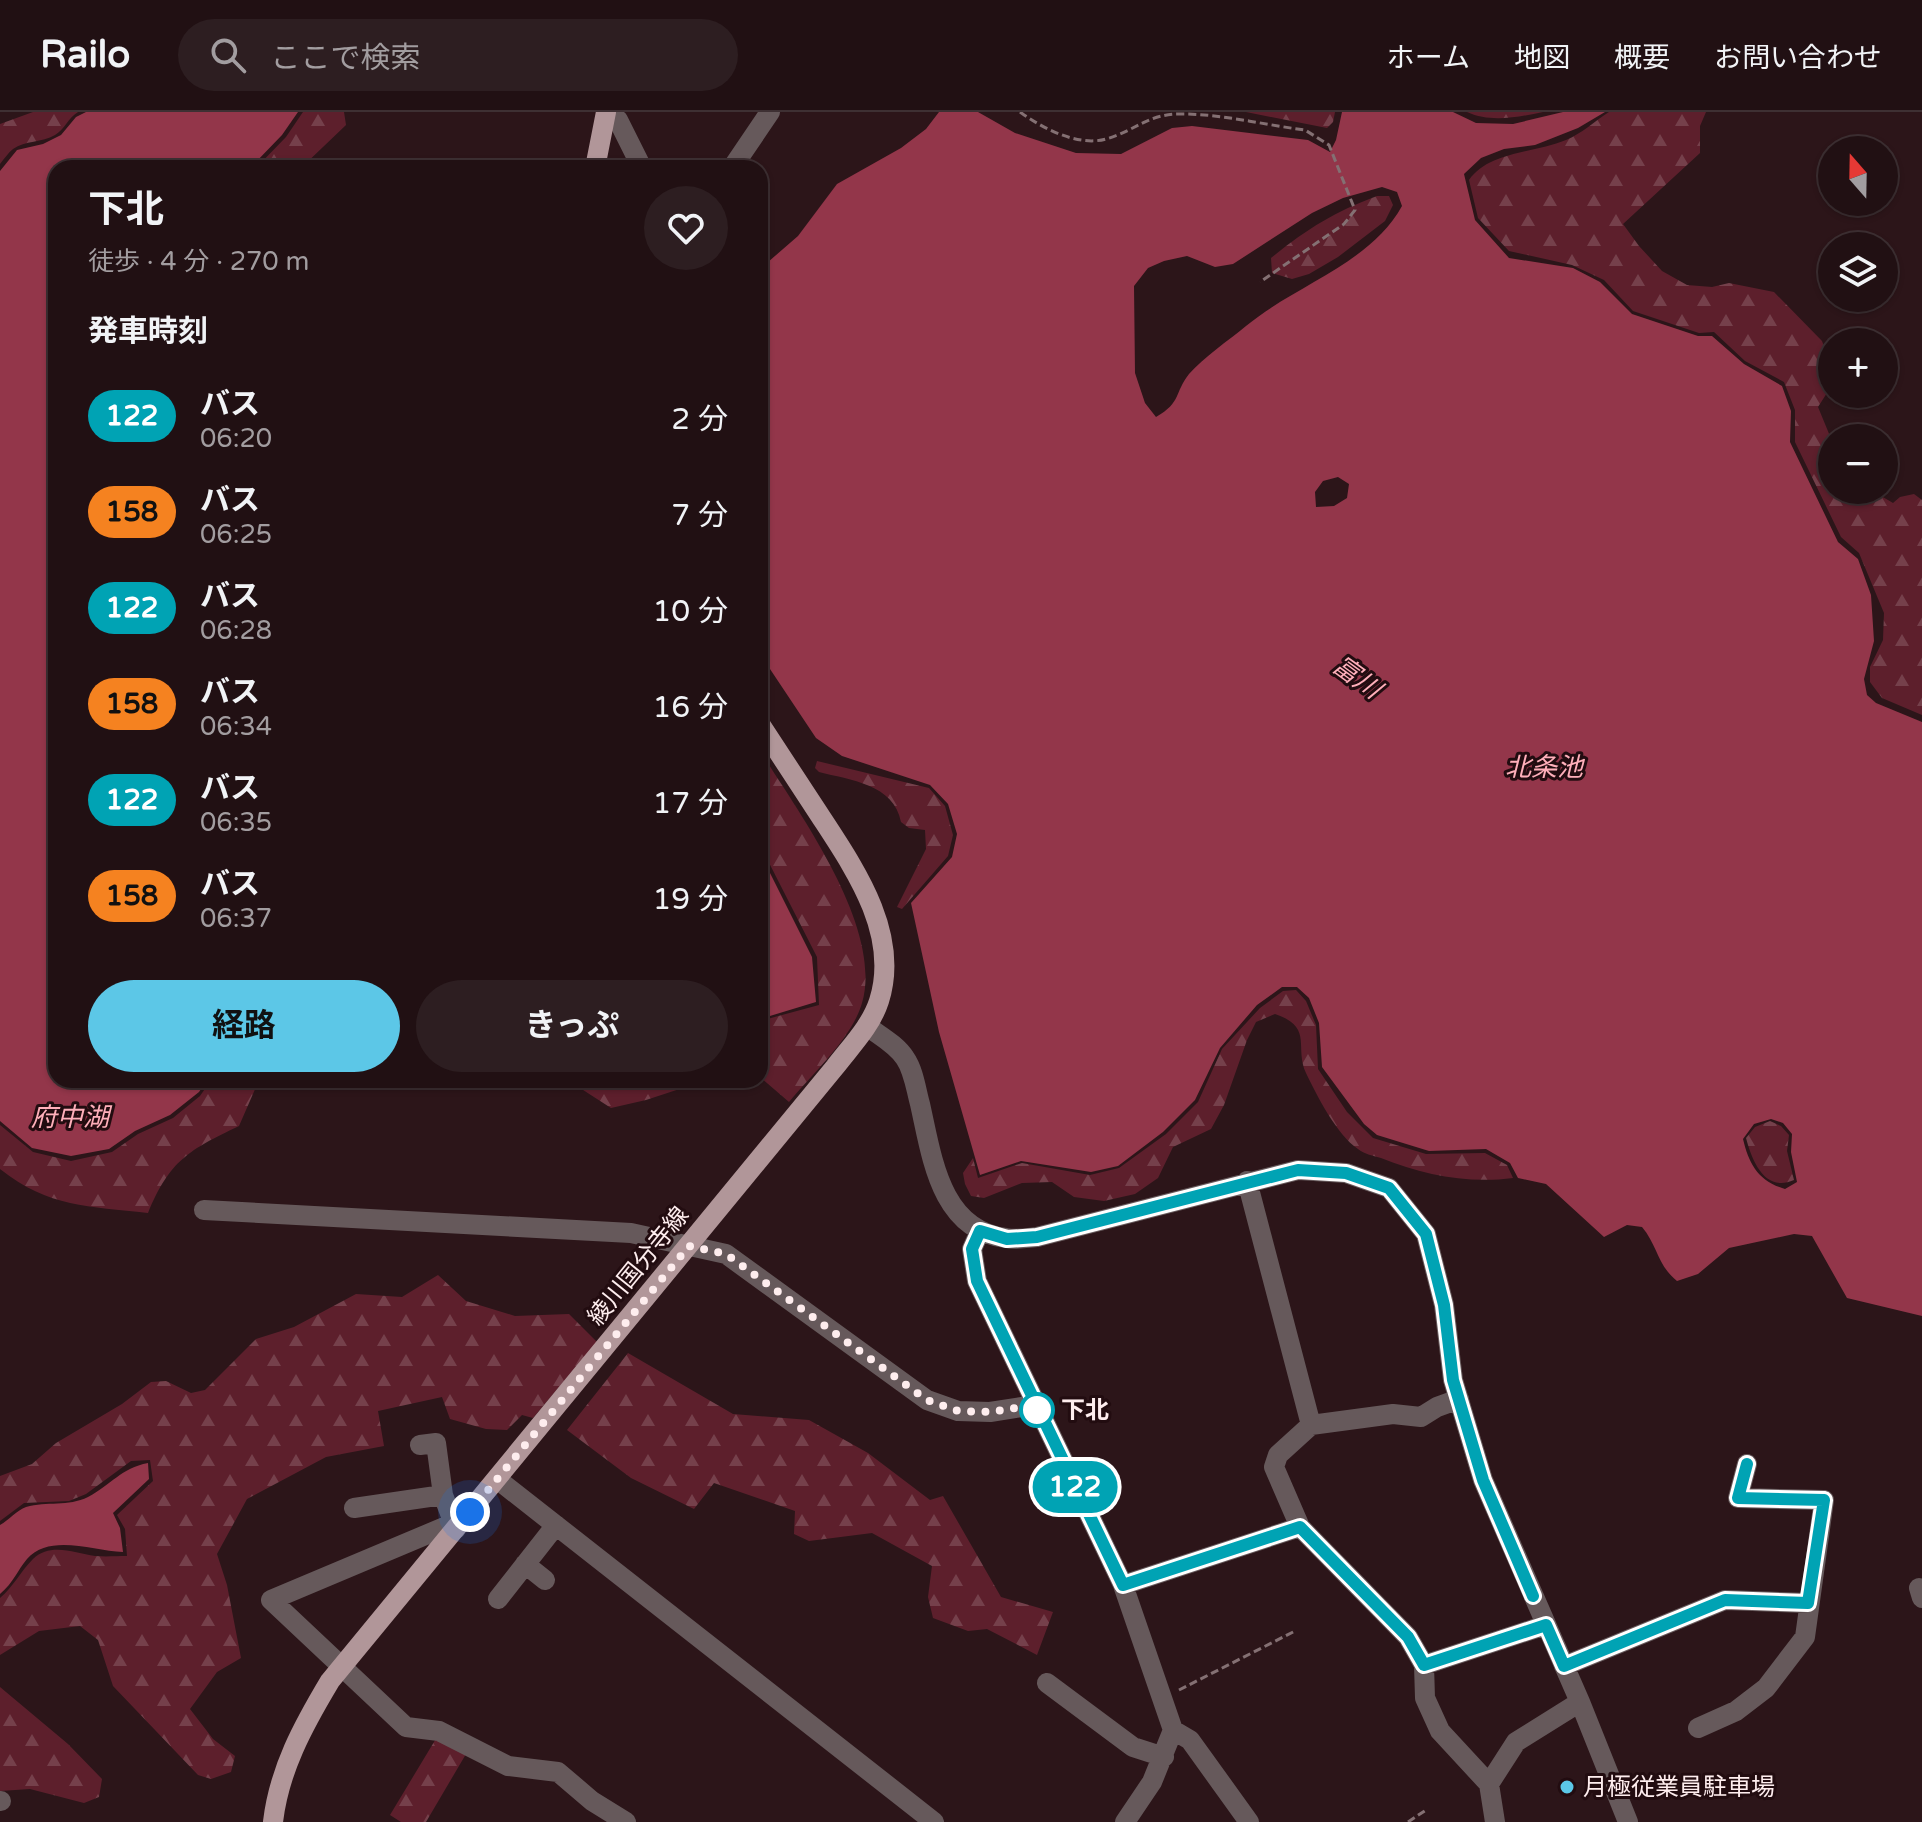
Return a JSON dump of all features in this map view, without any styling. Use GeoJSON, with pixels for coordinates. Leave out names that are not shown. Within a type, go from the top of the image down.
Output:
{"type":"FeatureCollection","features":[{"type":"Feature","properties":{"kind":"main road"},"geometry":{"type":"LineString","coordinates":[[597,160],[606,112]]}},
{"type":"Feature","properties":{"kind":"main road","name":"綾川国分寺線"},"geometry":{"type":"LineString","coordinates":[[273,1822],[287,1763],[304,1723],[342,1666],[867,1026],[879,1001],[884,954],[867,894],[853,867],[768,736]]}},
{"type":"Feature","properties":{"kind":"street"},"geometry":{"type":"LineString","coordinates":[[606,112],[618,120],[638,160]]}},
{"type":"Feature","properties":{"kind":"street"},"geometry":{"type":"LineString","coordinates":[[737,160],[770,112]]}},
{"type":"Feature","properties":{"kind":"street"},"geometry":{"type":"LineString","coordinates":[[867,1026],[894,1045],[906,1059],[935,1170],[949,1203],[962,1218],[980,1231],[1007,1239],[1037,1237],[1298,1170],[1346,1173],[1389,1188],[1426,1234],[1444,1305],[1453,1380],[1483,1480],[1580,1702],[1628,1822]]}},
{"type":"Feature","properties":{"kind":"street"},"geometry":{"type":"LineString","coordinates":[[1247,1181],[1311,1425]]}},
{"type":"Feature","properties":{"kind":"street"},"geometry":{"type":"LineString","coordinates":[[204,1210],[631,1233],[726,1254],[927,1400],[958,1411],[990,1412],[1035,1405]]}},
{"type":"Feature","properties":{"kind":"street"},"geometry":{"type":"LineString","coordinates":[[980,1231],[972,1249],[977,1281],[1123,1585],[1173,1730],[1152,1782],[1125,1822]]}},
{"type":"Feature","properties":{"kind":"street"},"geometry":{"type":"LineString","coordinates":[[1459,1399],[1421,1417],[1393,1414],[1311,1425],[1278,1455],[1274,1467],[1300,1527],[1408,1637],[1424,1665],[1425,1698],[1440,1731],[1489,1784],[1495,1822]]}},
{"type":"Feature","properties":{"kind":"street"},"geometry":{"type":"LineString","coordinates":[[420,1445],[436,1443],[443,1495],[455,1526],[271,1600],[406,1727],[439,1731],[508,1766],[558,1772],[592,1801],[626,1822]]}},
{"type":"Feature","properties":{"kind":"street"},"geometry":{"type":"LineString","coordinates":[[1698,1728],[1736,1711],[1766,1688],[1805,1637],[1824,1500],[1738,1498],[1747,1464]]}},
{"type":"Feature","properties":{"kind":"street"},"geometry":{"type":"LineString","coordinates":[[497,1479],[934,1822]]}},
{"type":"Feature","properties":{"kind":"street"},"geometry":{"type":"LineString","coordinates":[[354,1508],[443,1495]]}},
{"type":"Feature","properties":{"kind":"street"},"geometry":{"type":"LineString","coordinates":[[498,1599],[556,1525]]}},
{"type":"Feature","properties":{"kind":"street"},"geometry":{"type":"LineString","coordinates":[[1123,1585],[1300,1527]]}},
{"type":"Feature","properties":{"kind":"street"},"geometry":{"type":"LineString","coordinates":[[525,1564],[545,1580]]}},
{"type":"Feature","properties":{"kind":"street"},"geometry":{"type":"LineString","coordinates":[[1564,1666],[1725,1600],[1808,1603]]}},
{"type":"Feature","properties":{"kind":"street"},"geometry":{"type":"LineString","coordinates":[[1424,1665],[1546,1625]]}},
{"type":"Feature","properties":{"kind":"street"},"geometry":{"type":"LineString","coordinates":[[1047,1683],[1133,1747],[1164,1757]]}},
{"type":"Feature","properties":{"kind":"street"},"geometry":{"type":"LineString","coordinates":[[1489,1784],[1516,1742],[1580,1702]]}},
{"type":"Feature","properties":{"kind":"street"},"geometry":{"type":"LineString","coordinates":[[1173,1730],[1190,1740],[1249,1822]]}},
{"type":"Feature","properties":{"kind":"path"},"geometry":{"type":"LineString","coordinates":[[1020,112],[1035,123],[1088,141],[1107,139],[1161,114],[1185,113],[1305,130],[1319,138],[1331,151],[1355,210],[1344,224],[1260,282]]}},
{"type":"Feature","properties":{"kind":"path"},"geometry":{"type":"LineString","coordinates":[[1162,1698],[1295,1631]]}},
{"type":"Feature","properties":{"kind":"path"},"geometry":{"type":"LineString","coordinates":[[1408,1822],[1426,1810]]}},
{"type":"Feature","properties":{"kind":"green space"},"geometry":{"type":"Polygon","coordinates":[[[33,112],[78,112],[55,135],[18,146],[0,164],[0,124],[33,112]]]}},
{"type":"Feature","properties":{"kind":"green space"},"geometry":{"type":"Polygon","coordinates":[[[303,112],[344,112],[346,125],[309,160],[264,160],[286,137],[303,112]]]}},
{"type":"Feature","properties":{"kind":"green space"},"geometry":{"type":"Polygon","coordinates":[[[1246,112],[1335,112],[1333,122],[1327,128],[1246,112]]]}},
{"type":"Feature","properties":{"kind":"green space"},"geometry":{"type":"Polygon","coordinates":[[[1467,112],[1543,112],[1495,118],[1467,112]]]}},
{"type":"Feature","properties":{"kind":"green space"},"geometry":{"type":"Polygon","coordinates":[[[1609,112],[1706,112],[1700,126],[1700,153],[1623,224],[1662,271],[1687,285],[1712,287],[1729,283],[1774,292],[1818,337],[1818,408],[1825,424],[1818,424],[1818,490],[1795,442],[1795,410],[1784,382],[1745,361],[1714,332],[1699,333],[1633,311],[1604,280],[1572,265],[1509,251],[1478,218],[1469,180],[1478,170],[1500,158],[1554,144],[1583,131],[1609,112]]]}},
{"type":"Feature","properties":{"kind":"green space"},"geometry":{"type":"Polygon","coordinates":[[[1377,196],[1389,196],[1393,205],[1385,221],[1338,257],[1309,274],[1292,279],[1272,273],[1271,258],[1297,238],[1334,215],[1377,196]]]}},
{"type":"Feature","properties":{"kind":"green space"},"geometry":{"type":"Polygon","coordinates":[[[1914,494],[1922,500],[1922,715],[1882,698],[1870,682],[1870,667],[1883,640],[1884,613],[1859,553],[1841,537],[1825,504],[1898,504],[1900,497],[1914,494]]]}},
{"type":"Feature","properties":{"kind":"green space"},"geometry":{"type":"Polygon","coordinates":[[[817,761],[929,788],[945,806],[953,835],[948,856],[902,909],[897,907],[926,849],[925,830],[909,828],[901,822],[890,799],[880,792],[857,781],[819,772],[815,768],[817,761]]]}},
{"type":"Feature","properties":{"kind":"green space"},"geometry":{"type":"Polygon","coordinates":[[[768,764],[834,872],[861,941],[866,973],[862,1003],[850,1029],[789,1102],[768,1084],[768,1019],[819,1005],[817,957],[768,861],[768,764]]]}},
{"type":"Feature","properties":{"kind":"green space"},"geometry":{"type":"Polygon","coordinates":[[[1296,990],[1306,1001],[1316,1025],[1318,1069],[1347,1112],[1373,1138],[1426,1154],[1485,1153],[1507,1165],[1513,1178],[1479,1180],[1446,1177],[1360,1151],[1343,1134],[1316,1093],[1303,1064],[1301,1039],[1295,1025],[1275,1014],[1256,1022],[1224,1105],[1211,1129],[1173,1147],[1158,1178],[1135,1194],[1104,1201],[1074,1197],[1052,1182],[1022,1183],[984,1198],[971,1196],[963,1173],[973,1158],[978,1178],[1022,1163],[1090,1175],[1119,1168],[1166,1134],[1198,1102],[1222,1049],[1260,1008],[1283,991],[1296,990]]]}},
{"type":"Feature","properties":{"kind":"green space"},"geometry":{"type":"Polygon","coordinates":[[[206,1088],[256,1088],[239,1126],[207,1142],[183,1159],[164,1180],[148,1213],[88,1206],[53,1198],[18,1182],[0,1169],[0,1125],[33,1152],[71,1161],[112,1152],[138,1134],[173,1118],[206,1088]]]}},
{"type":"Feature","properties":{"kind":"green space"},"geometry":{"type":"Polygon","coordinates":[[[580,1088],[683,1088],[646,1100],[611,1108],[580,1088]]]}},
{"type":"Feature","properties":{"kind":"green space"},"geometry":{"type":"Polygon","coordinates":[[[1770,1121],[1781,1126],[1789,1135],[1787,1151],[1794,1180],[1784,1183],[1768,1178],[1752,1156],[1746,1138],[1755,1127],[1770,1121]]]}},
{"type":"Feature","properties":{"kind":"green space"},"geometry":{"type":"Polygon","coordinates":[[[438,1275],[466,1301],[515,1316],[569,1314],[597,1342],[533,1418],[522,1415],[507,1430],[486,1429],[450,1419],[442,1397],[378,1411],[384,1446],[326,1457],[247,1499],[217,1554],[227,1585],[241,1658],[217,1672],[190,1709],[213,1739],[235,1756],[231,1772],[211,1779],[198,1775],[113,1686],[98,1640],[80,1626],[39,1631],[0,1655],[0,1598],[33,1559],[55,1550],[95,1556],[127,1556],[125,1529],[117,1515],[153,1481],[150,1460],[131,1461],[86,1494],[69,1501],[24,1503],[0,1521],[0,1476],[32,1464],[56,1443],[122,1404],[151,1382],[166,1381],[191,1393],[205,1390],[256,1339],[294,1327],[356,1294],[402,1297],[438,1275]]]}},
{"type":"Feature","properties":{"kind":"green space"},"geometry":{"type":"Polygon","coordinates":[[[628,1353],[733,1414],[809,1420],[868,1453],[930,1500],[943,1496],[1001,1597],[1053,1612],[1037,1655],[987,1629],[968,1631],[933,1618],[928,1597],[932,1566],[872,1533],[809,1541],[794,1534],[795,1511],[714,1483],[694,1509],[631,1478],[567,1430],[628,1353]]]}},
{"type":"Feature","properties":{"kind":"green space"},"geometry":{"type":"Polygon","coordinates":[[[0,1687],[68,1744],[102,1779],[99,1797],[84,1803],[30,1789],[0,1791],[0,1687]]]}},
{"type":"Feature","properties":{"kind":"green space"},"geometry":{"type":"Polygon","coordinates":[[[437,1737],[466,1754],[426,1822],[401,1822],[390,1815],[437,1737]]]}},
{"type":"Feature","properties":{"kind":"water","name":"府中湖"},"geometry":{"type":"Polygon","coordinates":[[[86,112],[298,112],[282,135],[258,160],[48,160],[48,1088],[202,1088],[170,1115],[135,1131],[109,1149],[71,1156],[32,1148],[0,1121],[0,171],[17,150],[43,144],[61,135],[76,117],[86,112]]]}},
{"type":"Feature","properties":{"kind":"water","name":"北条池"},"geometry":{"type":"Polygon","coordinates":[[[939,112],[978,112],[1015,133],[1076,153],[1121,154],[1172,128],[1192,126],[1308,140],[1330,152],[1342,112],[1453,112],[1476,123],[1513,124],[1563,112],[1605,112],[1578,128],[1535,145],[1504,149],[1481,158],[1464,174],[1475,220],[1509,258],[1573,268],[1600,282],[1632,314],[1698,336],[1712,336],[1744,364],[1782,386],[1791,411],[1790,442],[1838,542],[1858,559],[1871,595],[1874,641],[1864,679],[1867,695],[1876,703],[1922,722],[1922,1316],[1847,1298],[1812,1236],[1794,1234],[1729,1248],[1698,1274],[1677,1281],[1665,1268],[1642,1227],[1627,1225],[1604,1237],[1546,1184],[1518,1178],[1510,1163],[1486,1149],[1429,1151],[1377,1135],[1364,1124],[1322,1067],[1319,1023],[1309,998],[1297,987],[1282,987],[1257,1005],[1220,1048],[1195,1100],[1163,1132],[1118,1166],[1091,1172],[1021,1161],[980,1175],[939,1032],[911,903],[952,857],[957,834],[948,804],[930,785],[842,756],[816,738],[768,666],[768,262],[798,236],[837,184],[901,148],[926,129],[939,112]],[[1382,187],[1343,198],[1312,213],[1233,264],[1215,267],[1187,256],[1148,268],[1134,286],[1135,373],[1145,403],[1156,417],[1170,407],[1189,374],[1209,355],[1265,311],[1351,259],[1388,226],[1402,206],[1397,192],[1382,187]],[[1338,477],[1323,481],[1315,492],[1316,507],[1334,506],[1347,498],[1349,484],[1338,477]],[[1771,1119],[1754,1124],[1743,1139],[1748,1156],[1761,1176],[1785,1189],[1797,1182],[1791,1152],[1792,1134],[1783,1123],[1771,1119]]]}},
{"type":"Feature","properties":{"kind":"water"},"geometry":{"type":"Polygon","coordinates":[[[768,869],[812,957],[816,1002],[768,1017],[768,869]]]}},
{"type":"Feature","properties":{"kind":"water"},"geometry":{"type":"Polygon","coordinates":[[[148,1463],[149,1479],[113,1513],[120,1528],[123,1552],[72,1545],[47,1547],[27,1559],[0,1594],[0,1525],[26,1507],[73,1502],[88,1497],[123,1473],[148,1463]]]}},
{"type":"Feature","properties":{"kind":"bus line","name":"122"},"geometry":{"type":"LineString","coordinates":[[1533,1596],[1483,1480],[1453,1380],[1444,1305],[1426,1234],[1389,1188],[1346,1173],[1298,1170],[1037,1237],[1007,1239],[980,1231],[972,1249],[977,1281],[1123,1585],[1300,1527],[1408,1637],[1424,1665],[1546,1625],[1564,1666],[1725,1600],[1808,1603],[1824,1500],[1738,1498],[1747,1464]]}},
{"type":"Feature","properties":{"kind":"place","name":"下北"},"geometry":{"type":"Point","coordinates":[1037,1410]}},
{"type":"Feature","properties":{"kind":"place","name":"月極従業員駐車場"},"geometry":{"type":"Point","coordinates":[1567,1787]}},
{"type":"Feature","properties":{"kind":"route"},"geometry":{"type":"LineString","coordinates":[[470,1512],[689,1246],[726,1254],[927,1400],[958,1411],[990,1412],[1035,1405],[1037,1410]]}},
{"type":"Feature","properties":{"kind":"water label","name":"富川"},"geometry":{"type":"Point","coordinates":[1357,677]}}]}
